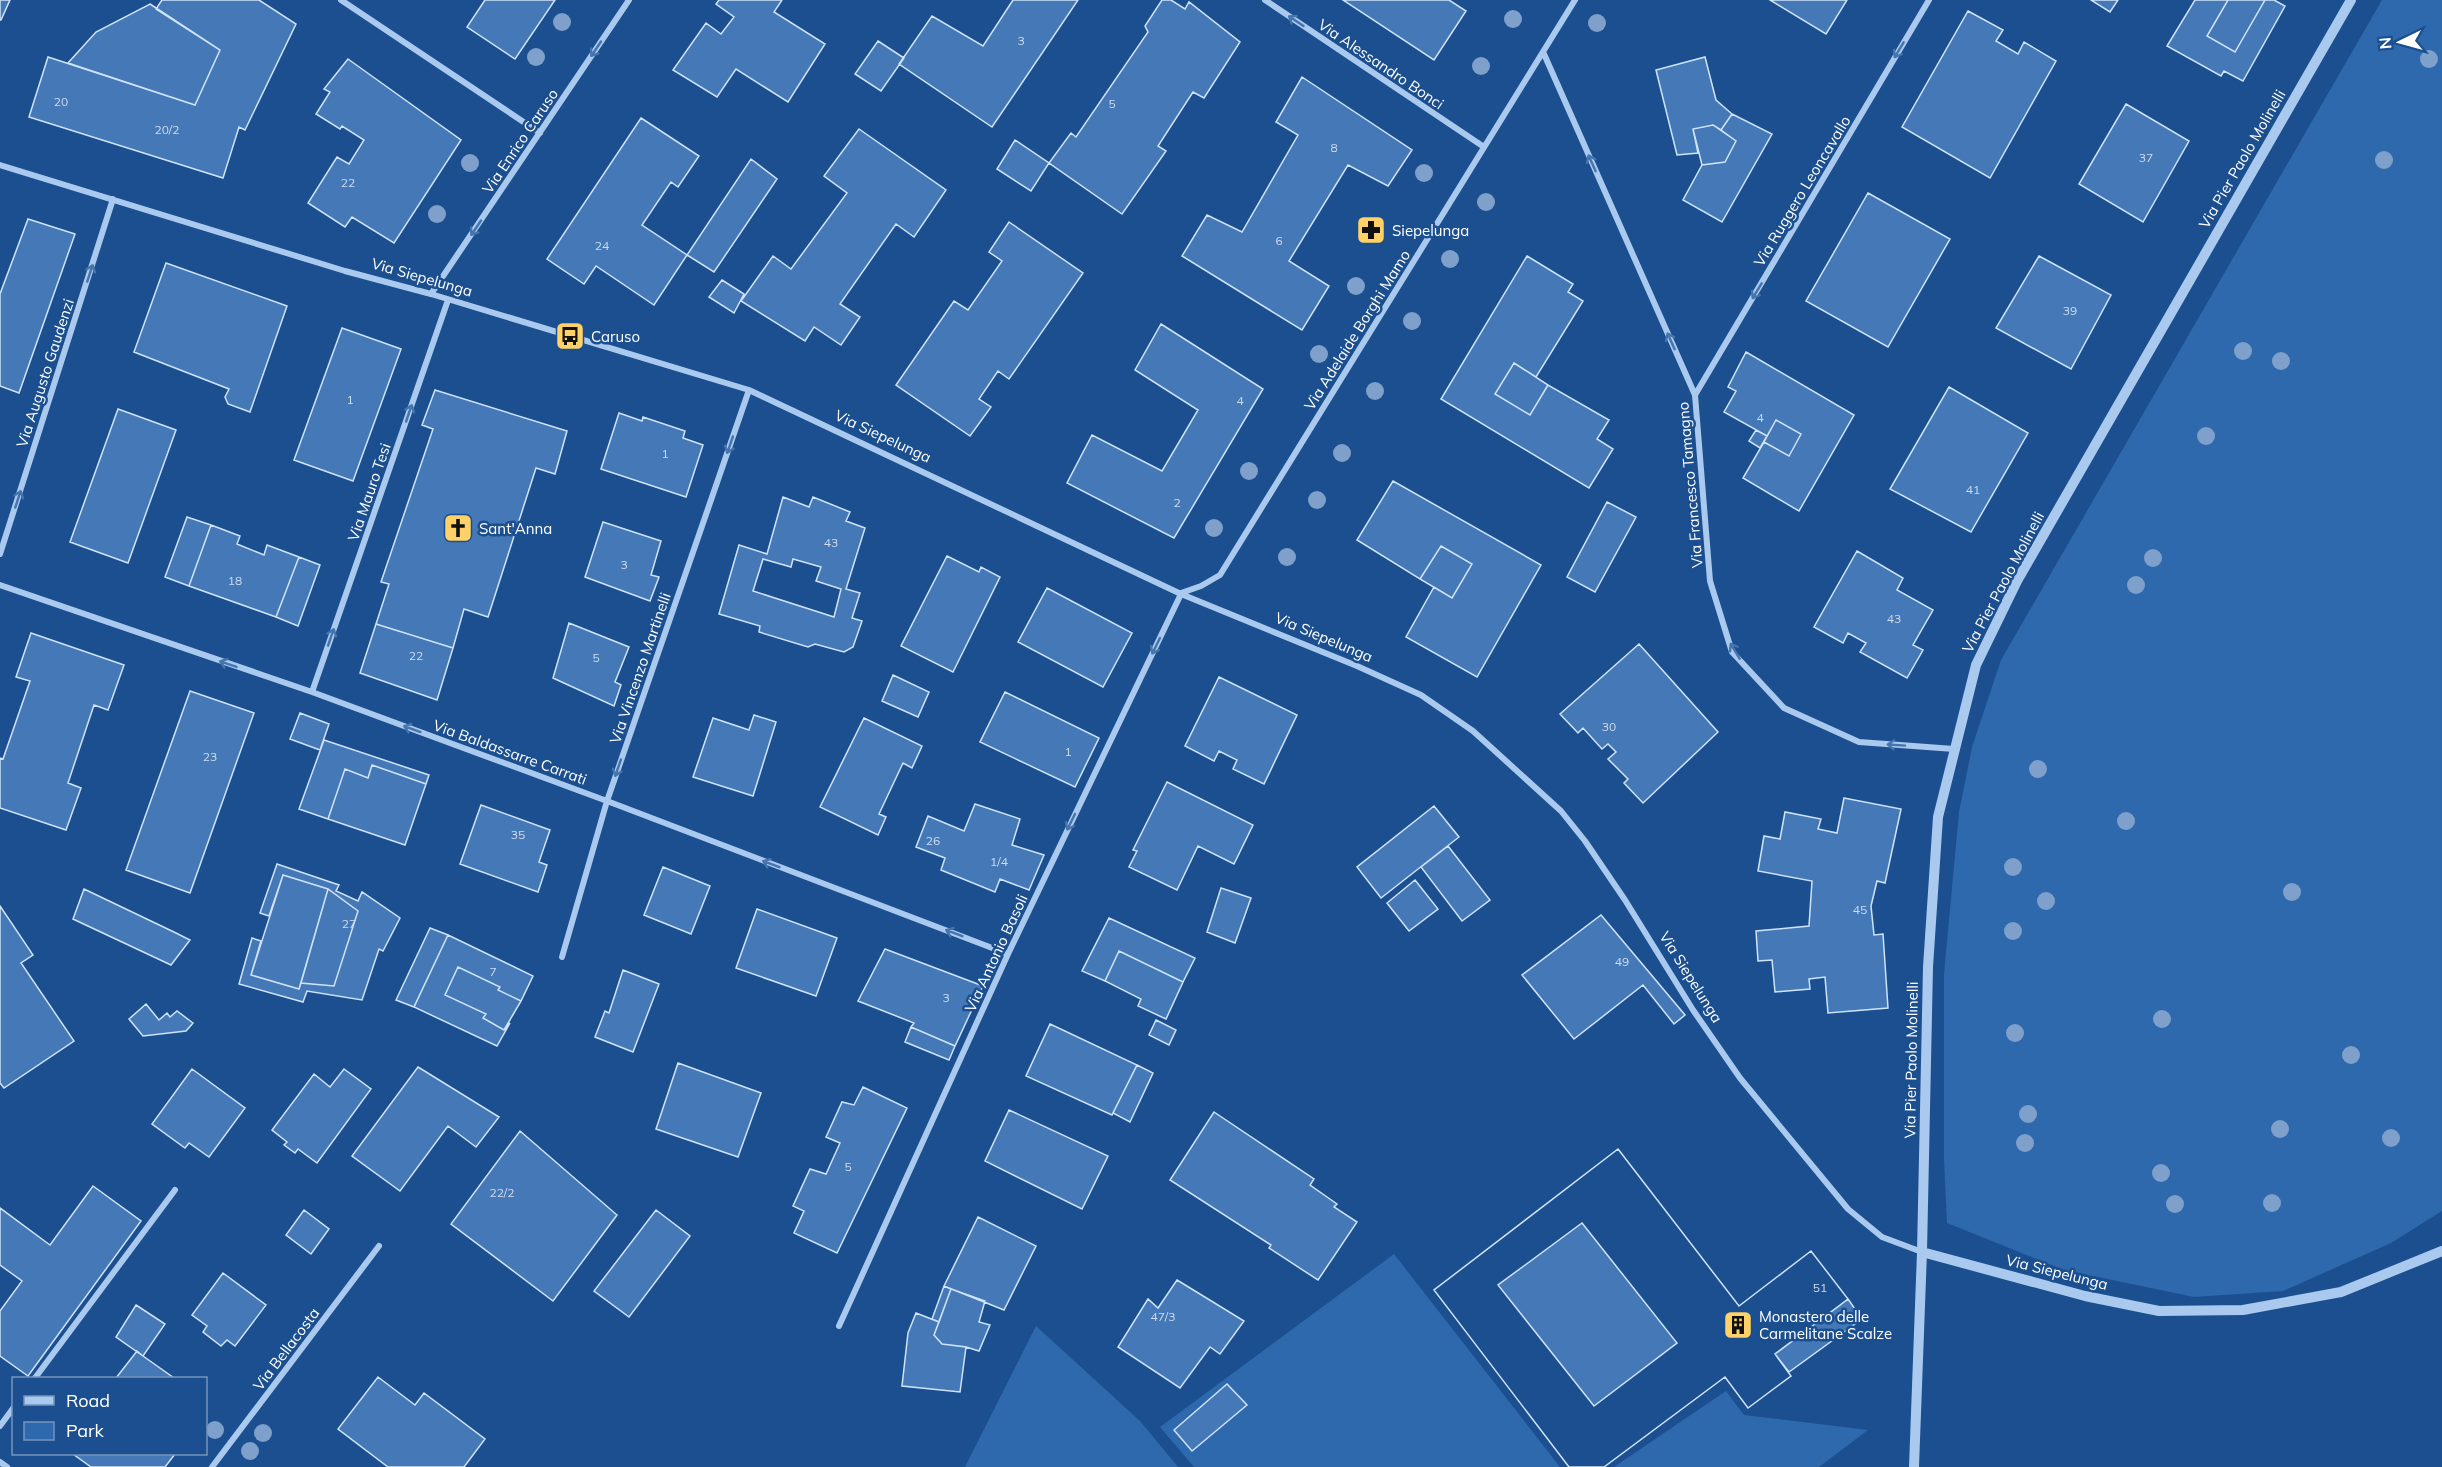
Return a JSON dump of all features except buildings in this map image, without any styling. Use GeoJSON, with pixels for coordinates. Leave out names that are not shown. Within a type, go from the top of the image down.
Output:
{"type":"FeatureCollection","features":[{"type":"Feature","properties":{"kind":"street"},"geometry":{"type":"LineString","coordinates":[[341,0],[540,133]]}},
{"type":"Feature","properties":{"kind":"street","name":"Via Enrico Caruso"},"geometry":{"type":"LineString","coordinates":[[431,294],[629,0]]}},
{"type":"Feature","properties":{"kind":"street","name":"Via Alessandro Bonci"},"geometry":{"type":"LineString","coordinates":[[1265,0],[1484,147]]}},
{"type":"Feature","properties":{"kind":"street","name":"Via Adelaide Borghi Mamo"},"geometry":{"type":"LineString","coordinates":[[1181,594],[1220,575],[1484,147],[1544,54],[1575,0]]}},
{"type":"Feature","properties":{"kind":"street","name":"Via Ruggero Leoncavallo"},"geometry":{"type":"LineString","coordinates":[[1695,395],[1929,0]]}},
{"type":"Feature","properties":{"kind":"street","name":"Via Pier Paolo Molinelli"},"geometry":{"type":"LineString","coordinates":[[1914,1467],[1922,1252],[1928,967],[1938,817],[1976,665],[2017,581],[2351,0]]}},
{"type":"Feature","properties":{"kind":"street","name":"Via Francesco Tamagno"},"geometry":{"type":"LineString","coordinates":[[1544,54],[1695,395],[1710,581],[1732,652],[1784,708],[1859,742],[1954,749]]}},
{"type":"Feature","properties":{"kind":"street","name":"Via Siepelunga"},"geometry":{"type":"LineString","coordinates":[[0,165],[749,390],[1181,594],[1421,695],[1473,730],[1560,811],[1585,842],[1625,900],[1693,1010],[1740,1078],[1848,1209],[1882,1237],[1922,1252],[2085,1296],[2159,1311],[2243,1310],[2341,1292],[2442,1251]]}},
{"type":"Feature","properties":{"kind":"street","name":"Via Augusto Gaudenzi"},"geometry":{"type":"LineString","coordinates":[[0,554],[113,199]]}},
{"type":"Feature","properties":{"kind":"street","name":"Via Mauro Tesi"},"geometry":{"type":"LineString","coordinates":[[312,692],[448,300]]}},
{"type":"Feature","properties":{"kind":"street","name":"Via Vincenzo Martinelli"},"geometry":{"type":"LineString","coordinates":[[562,957],[607,801],[749,390]]}},
{"type":"Feature","properties":{"kind":"street","name":"Via Baldassarre Carrati"},"geometry":{"type":"LineString","coordinates":[[0,585],[312,692],[607,801],[1008,954]]}},
{"type":"Feature","properties":{"kind":"street","name":"Via Antonio Basoli"},"geometry":{"type":"LineString","coordinates":[[839,1326],[1008,954],[1181,594]]}},
{"type":"Feature","properties":{"kind":"street"},"geometry":{"type":"LineString","coordinates":[[36,1377],[175,1190]]}},
{"type":"Feature","properties":{"kind":"street","name":"Via Bellacosta"},"geometry":{"type":"LineString","coordinates":[[212,1467],[379,1246]]}},
{"type":"Feature","properties":{"kind":"street"},"geometry":{"type":"LineString","coordinates":[[0,1426],[12,1410]]}},
{"type":"Feature","properties":{"kind":"street"},"geometry":{"type":"LineString","coordinates":[[0,1462],[7,1467]]}},
{"type":"Feature","properties":{"kind":"green space"},"geometry":{"type":"Polygon","coordinates":[[[2382,0],[2442,0],[2442,1211],[2391,1243],[2283,1291],[2194,1297],[2064,1270],[1947,1223],[1944,1160],[1944,974],[1959,812],[1972,747],[2001,660],[2382,0]]]}},
{"type":"Feature","properties":{"kind":"green space"},"geometry":{"type":"Polygon","coordinates":[[[1394,1254],[1560,1467],[1194,1467],[1160,1427],[1394,1254]]]}},
{"type":"Feature","properties":{"kind":"green space"},"geometry":{"type":"Polygon","coordinates":[[[1036,1326],[1140,1421],[1178,1467],[965,1467],[1036,1326]]]}},
{"type":"Feature","properties":{"kind":"green space"},"geometry":{"type":"Polygon","coordinates":[[[1726,1391],[1744,1415],[1868,1430],[1819,1467],[1614,1467],[1726,1391]]]}},
{"type":"Feature","properties":{"kind":"place","name":"Siepelunga"},"geometry":{"type":"Point","coordinates":[1371,230]}},
{"type":"Feature","properties":{"kind":"place","name":"Caruso"},"geometry":{"type":"Point","coordinates":[570,336]}},
{"type":"Feature","properties":{"kind":"place","name":"Sant'Anna"},"geometry":{"type":"Point","coordinates":[458,528]}},
{"type":"Feature","properties":{"kind":"place","name":"Monastero delle Carmelitane Scalze"},"geometry":{"type":"Point","coordinates":[1738,1325]}}]}
